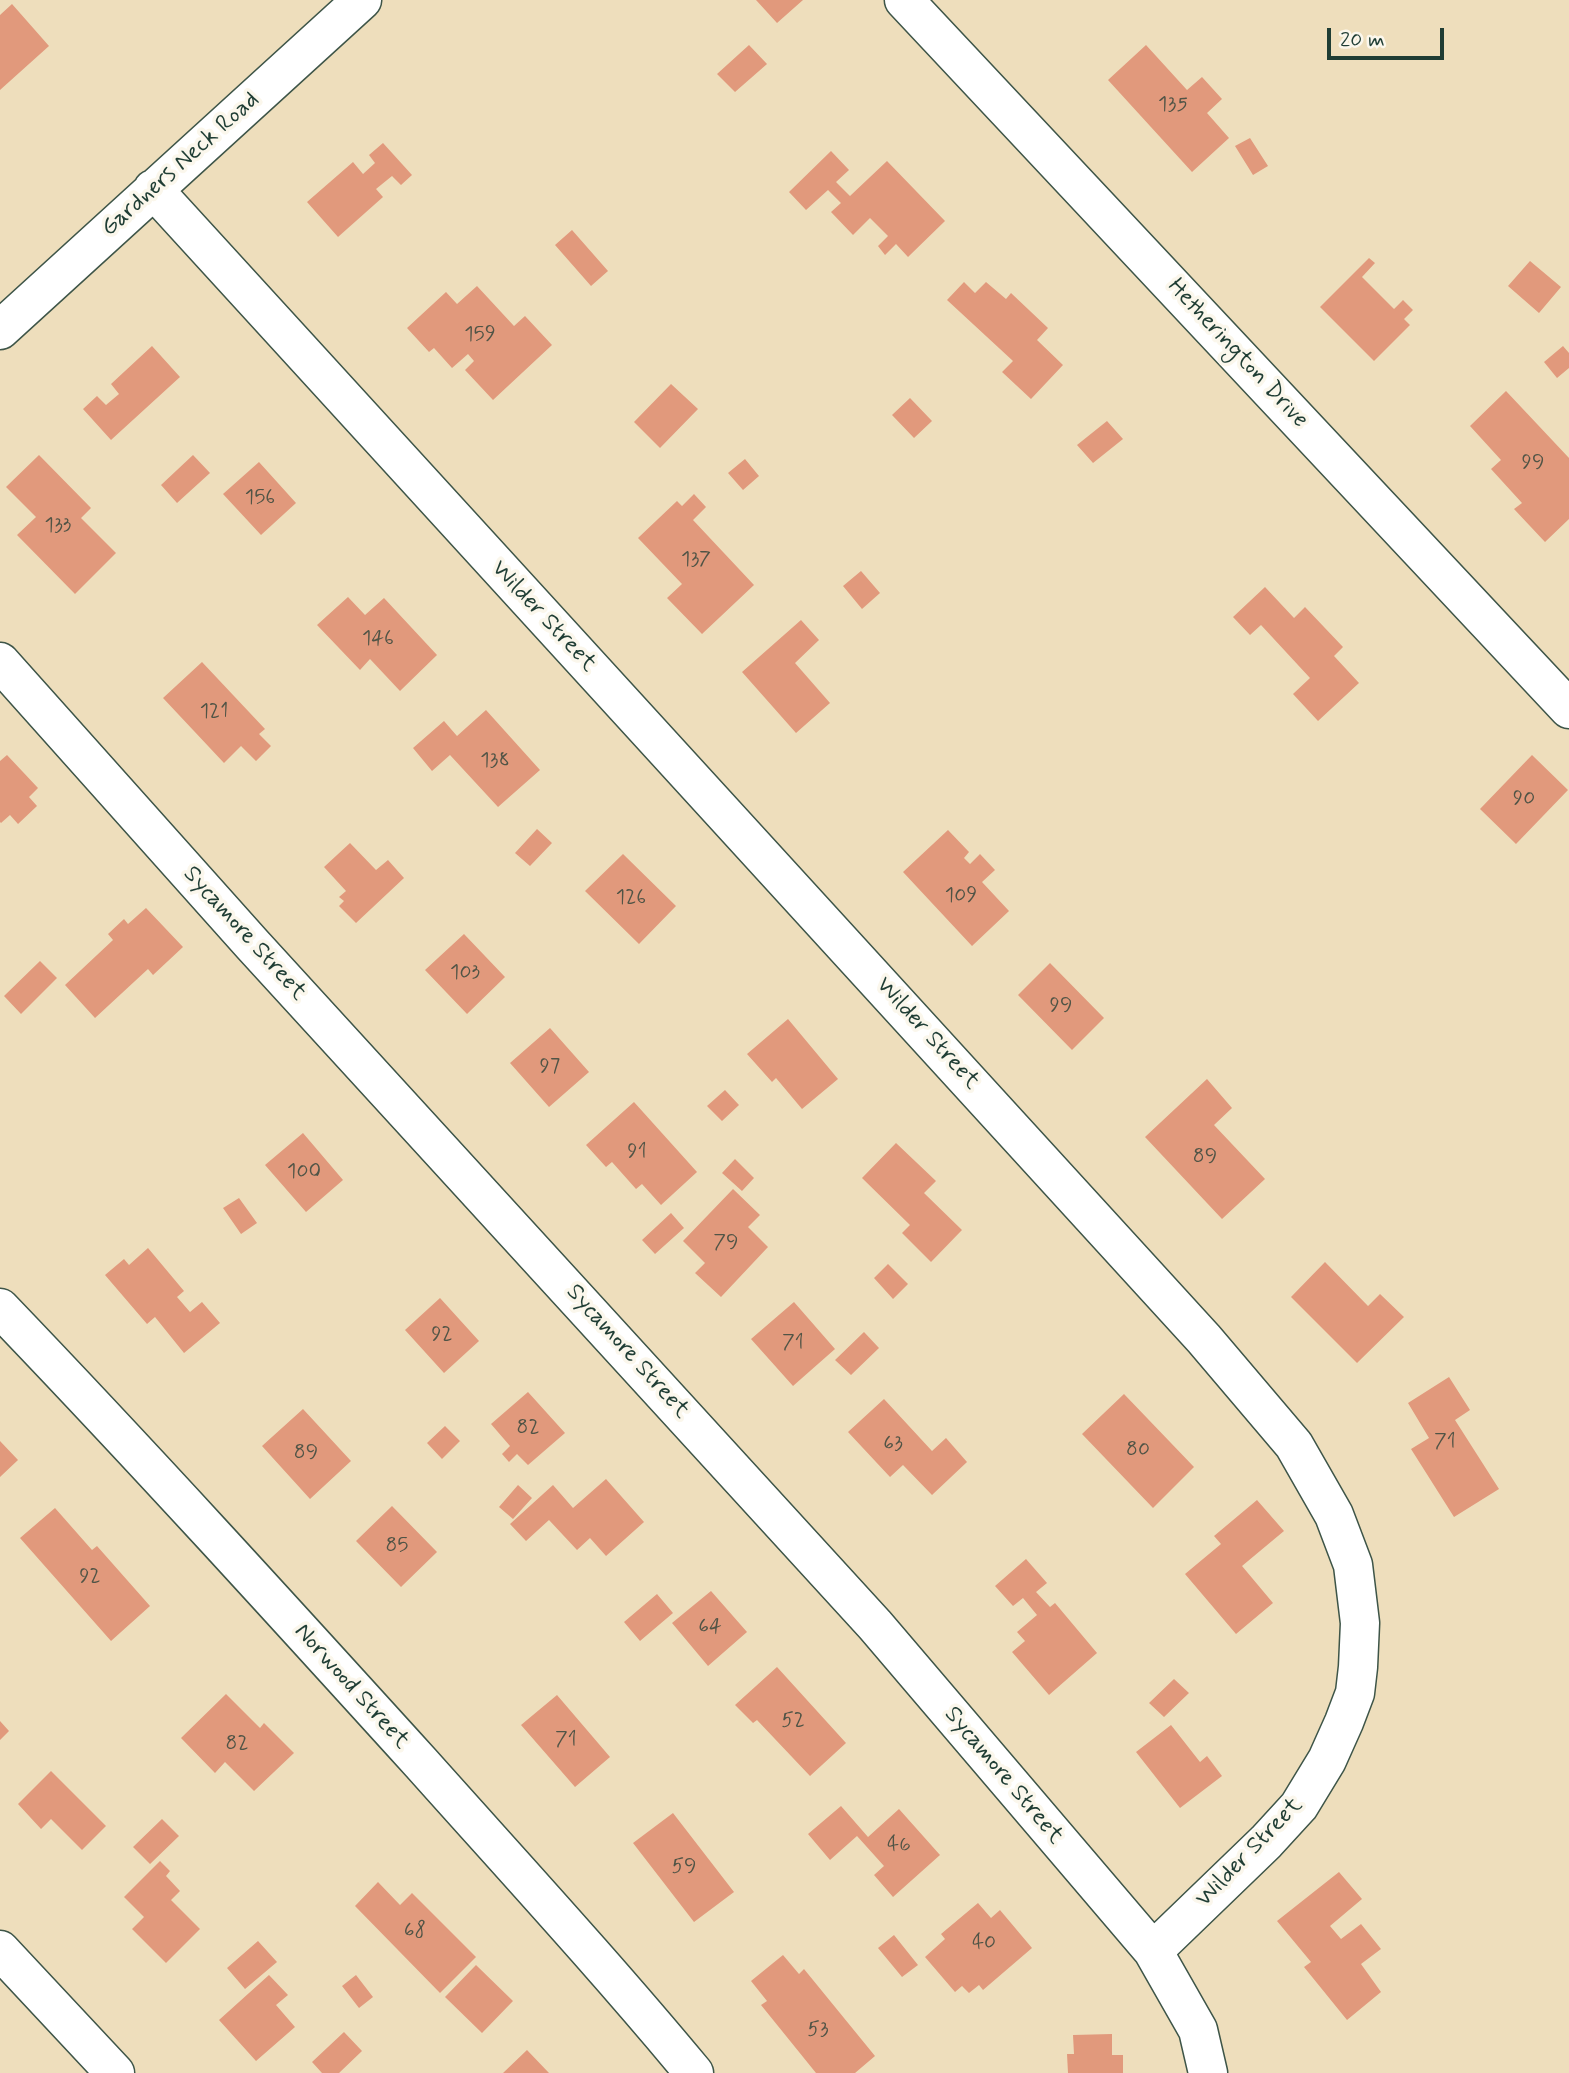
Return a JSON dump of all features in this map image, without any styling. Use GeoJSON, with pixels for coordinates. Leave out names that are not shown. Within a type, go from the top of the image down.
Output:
{"type":"FeatureCollection","features":[{"type":"Feature","properties":{"kind":"street","name":"Gardners Neck Road"},"geometry":{"type":"LineString","coordinates":[[0,330],[362,0]]}},
{"type":"Feature","properties":{"kind":"street","name":"Hetherington Drive"},"geometry":{"type":"LineString","coordinates":[[904,0],[1569,709]]}},
{"type":"Feature","properties":{"kind":"street","name":"Wilder Street"},"geometry":{"type":"LineString","coordinates":[[153,189],[1204,1339],[1294,1446],[1334,1515],[1353,1565],[1360,1623],[1354,1693],[1344,1722],[1327,1760],[1299,1806],[1266,1842],[1153,1951]]}},
{"type":"Feature","properties":{"kind":"street","name":"Sycamore Street"},"geometry":{"type":"LineString","coordinates":[[0,662],[244,934],[875,1625],[1153,1951],[1198,2030],[1208,2073]]}},
{"type":"Feature","properties":{"kind":"street","name":"Norwood Street"},"geometry":{"type":"LineString","coordinates":[[0,1308],[273,1600],[548,1905],[694,2073]]}},
{"type":"Feature","properties":{"kind":"street"},"geometry":{"type":"LineString","coordinates":[[0,1950],[115,2073]]}},
{"type":"Feature","properties":{"kind":"building"},"geometry":{"type":"Polygon","coordinates":[[[756,0],[803,0],[777,23],[756,0]]]}},
{"type":"Feature","properties":{"kind":"building"},"geometry":{"type":"Polygon","coordinates":[[[12,4],[49,46],[0,90],[0,15],[12,4]]]}},
{"type":"Feature","properties":{"kind":"building"},"geometry":{"type":"Polygon","coordinates":[[[749,45],[767,64],[735,92],[717,74],[749,45]]]}},
{"type":"Feature","properties":{"kind":"building"},"geometry":{"type":"Polygon","coordinates":[[[1146,45],[1187,90],[1202,77],[1222,99],[1207,113],[1229,138],[1192,172],[1108,80],[1146,45]]]}},
{"type":"Feature","properties":{"kind":"building"},"geometry":{"type":"Polygon","coordinates":[[[1250,138],[1268,166],[1253,175],[1235,146],[1250,138]]]}},
{"type":"Feature","properties":{"kind":"building"},"geometry":{"type":"Polygon","coordinates":[[[383,143],[412,175],[401,185],[392,176],[376,189],[383,197],[338,237],[307,202],[353,162],[363,174],[375,163],[369,155],[383,143]]]}},
{"type":"Feature","properties":{"kind":"building"},"geometry":{"type":"Polygon","coordinates":[[[831,151],[849,170],[836,182],[850,196],[887,161],[945,221],[908,257],[896,244],[885,255],[878,246],[888,236],[870,218],[853,235],[831,212],[841,203],[828,190],[806,210],[789,192],[831,151]]]}},
{"type":"Feature","properties":{"kind":"building"},"geometry":{"type":"Polygon","coordinates":[[[572,230],[608,271],[591,286],[555,245],[572,230]]]}},
{"type":"Feature","properties":{"kind":"building"},"geometry":{"type":"Polygon","coordinates":[[[1369,258],[1375,263],[1362,277],[1394,309],[1403,300],[1413,310],[1404,319],[1410,325],[1374,361],[1320,307],[1369,258]]]}},
{"type":"Feature","properties":{"kind":"building"},"geometry":{"type":"Polygon","coordinates":[[[1530,261],[1561,287],[1539,313],[1508,286],[1530,261]]]}},
{"type":"Feature","properties":{"kind":"building"},"geometry":{"type":"Polygon","coordinates":[[[964,282],[975,293],[986,282],[1006,299],[1011,293],[1048,328],[1037,340],[1063,365],[1031,399],[1002,372],[1013,361],[947,300],[964,282]]]}},
{"type":"Feature","properties":{"kind":"building"},"geometry":{"type":"Polygon","coordinates":[[[477,286],[514,326],[525,316],[552,345],[493,400],[465,370],[474,361],[468,354],[452,368],[434,348],[429,352],[407,328],[446,292],[457,304],[477,286]]]}},
{"type":"Feature","properties":{"kind":"building"},"geometry":{"type":"Polygon","coordinates":[[[152,346],[180,377],[111,440],[83,409],[97,396],[106,405],[119,394],[111,384],[152,346]]]}},
{"type":"Feature","properties":{"kind":"building"},"geometry":{"type":"Polygon","coordinates":[[[1563,346],[1569,353],[1569,368],[1557,378],[1544,362],[1563,346]]]}},
{"type":"Feature","properties":{"kind":"building"},"geometry":{"type":"Polygon","coordinates":[[[671,384],[698,409],[660,448],[634,422],[671,384]]]}},
{"type":"Feature","properties":{"kind":"building"},"geometry":{"type":"Polygon","coordinates":[[[1506,391],[1569,458],[1569,519],[1545,542],[1514,509],[1522,503],[1491,469],[1501,460],[1470,426],[1506,391]]]}},
{"type":"Feature","properties":{"kind":"building"},"geometry":{"type":"Polygon","coordinates":[[[910,398],[932,421],[914,438],[892,415],[910,398]]]}},
{"type":"Feature","properties":{"kind":"building"},"geometry":{"type":"Polygon","coordinates":[[[1107,421],[1123,439],[1093,463],[1077,445],[1107,421]]]}},
{"type":"Feature","properties":{"kind":"building"},"geometry":{"type":"Polygon","coordinates":[[[39,455],[91,508],[81,518],[116,553],[75,594],[17,535],[36,517],[6,487],[39,455]]]}},
{"type":"Feature","properties":{"kind":"building"},"geometry":{"type":"Polygon","coordinates":[[[193,455],[210,473],[177,503],[161,485],[193,455]]]}},
{"type":"Feature","properties":{"kind":"building"},"geometry":{"type":"Polygon","coordinates":[[[745,459],[759,476],[743,490],[728,473],[745,459]]]}},
{"type":"Feature","properties":{"kind":"building"},"geometry":{"type":"Polygon","coordinates":[[[259,462],[296,503],[261,535],[223,494],[259,462]]]}},
{"type":"Feature","properties":{"kind":"building"},"geometry":{"type":"Polygon","coordinates":[[[694,494],[706,507],[693,520],[754,585],[702,634],[667,598],[682,584],[638,538],[677,501],[682,506],[694,494]]]}},
{"type":"Feature","properties":{"kind":"building"},"geometry":{"type":"Polygon","coordinates":[[[861,571],[880,593],[862,609],[843,586],[861,571]]]}},
{"type":"Feature","properties":{"kind":"building"},"geometry":{"type":"Polygon","coordinates":[[[1265,587],[1294,618],[1305,607],[1343,647],[1334,656],[1359,683],[1318,721],[1293,694],[1310,678],[1261,625],[1250,635],[1233,617],[1265,587]]]}},
{"type":"Feature","properties":{"kind":"building"},"geometry":{"type":"Polygon","coordinates":[[[348,597],[365,615],[384,598],[437,655],[400,691],[370,659],[360,670],[317,625],[348,597]]]}},
{"type":"Feature","properties":{"kind":"building"},"geometry":{"type":"Polygon","coordinates":[[[801,620],[819,640],[795,663],[830,703],[796,733],[742,672],[801,620]]]}},
{"type":"Feature","properties":{"kind":"building"},"geometry":{"type":"Polygon","coordinates":[[[202,662],[265,729],[259,734],[271,746],[256,761],[241,746],[224,763],[163,698],[202,662]]]}},
{"type":"Feature","properties":{"kind":"building"},"geometry":{"type":"Polygon","coordinates":[[[486,710],[540,770],[498,807],[450,755],[432,771],[413,748],[444,721],[457,736],[486,710]]]}},
{"type":"Feature","properties":{"kind":"building"},"geometry":{"type":"Polygon","coordinates":[[[7,755],[38,788],[29,797],[37,806],[18,824],[10,815],[0,822],[0,761],[7,755]]]}},
{"type":"Feature","properties":{"kind":"building"},"geometry":{"type":"Polygon","coordinates":[[[1532,755],[1568,790],[1516,844],[1480,809],[1532,755]]]}},
{"type":"Feature","properties":{"kind":"building"},"geometry":{"type":"Polygon","coordinates":[[[537,829],[552,843],[530,866],[515,853],[537,829]]]}},
{"type":"Feature","properties":{"kind":"building"},"geometry":{"type":"Polygon","coordinates":[[[948,830],[969,852],[964,858],[970,864],[980,854],[995,870],[982,882],[1009,911],[972,946],[903,872],[948,830]]]}},
{"type":"Feature","properties":{"kind":"building"},"geometry":{"type":"Polygon","coordinates":[[[350,843],[376,870],[388,860],[404,878],[356,923],[339,906],[344,901],[339,897],[346,891],[324,867],[350,843]]]}},
{"type":"Feature","properties":{"kind":"building"},"geometry":{"type":"Polygon","coordinates":[[[623,854],[676,906],[639,944],[585,891],[623,854]]]}},
{"type":"Feature","properties":{"kind":"building"},"geometry":{"type":"Polygon","coordinates":[[[146,908],[183,947],[153,975],[148,969],[95,1018],[65,985],[113,940],[108,934],[124,919],[128,924],[146,908]]]}},
{"type":"Feature","properties":{"kind":"building"},"geometry":{"type":"Polygon","coordinates":[[[464,934],[505,977],[467,1014],[425,970],[464,934]]]}},
{"type":"Feature","properties":{"kind":"building"},"geometry":{"type":"Polygon","coordinates":[[[40,961],[57,978],[21,1014],[4,996],[40,961]]]}},
{"type":"Feature","properties":{"kind":"building"},"geometry":{"type":"Polygon","coordinates":[[[1050,963],[1104,1018],[1072,1050],[1018,995],[1050,963]]]}},
{"type":"Feature","properties":{"kind":"building"},"geometry":{"type":"Polygon","coordinates":[[[788,1019],[838,1079],[802,1109],[776,1078],[772,1082],[747,1054],[788,1019]]]}},
{"type":"Feature","properties":{"kind":"building"},"geometry":{"type":"Polygon","coordinates":[[[550,1028],[589,1072],[549,1107],[510,1063],[550,1028]]]}},
{"type":"Feature","properties":{"kind":"building"},"geometry":{"type":"Polygon","coordinates":[[[1207,1079],[1232,1108],[1214,1125],[1265,1179],[1222,1219],[1145,1137],[1207,1079]]]}},
{"type":"Feature","properties":{"kind":"building"},"geometry":{"type":"Polygon","coordinates":[[[725,1090],[739,1105],[722,1121],[707,1106],[725,1090]]]}},
{"type":"Feature","properties":{"kind":"building"},"geometry":{"type":"Polygon","coordinates":[[[634,1102],[697,1172],[661,1205],[642,1184],[636,1189],[612,1162],[606,1167],[586,1145],[634,1102]]]}},
{"type":"Feature","properties":{"kind":"building"},"geometry":{"type":"Polygon","coordinates":[[[303,1133],[343,1180],[306,1212],[265,1165],[303,1133]]]}},
{"type":"Feature","properties":{"kind":"building"},"geometry":{"type":"Polygon","coordinates":[[[896,1143],[936,1181],[924,1193],[962,1230],[931,1262],[902,1233],[910,1225],[862,1178],[896,1143]]]}},
{"type":"Feature","properties":{"kind":"building"},"geometry":{"type":"Polygon","coordinates":[[[735,1159],[754,1178],[742,1191],[722,1173],[735,1159]]]}},
{"type":"Feature","properties":{"kind":"building"},"geometry":{"type":"Polygon","coordinates":[[[733,1189],[760,1215],[748,1227],[768,1247],[721,1297],[695,1273],[705,1263],[683,1241],[733,1189]]]}},
{"type":"Feature","properties":{"kind":"building"},"geometry":{"type":"Polygon","coordinates":[[[239,1198],[257,1223],[241,1234],[223,1208],[239,1198]]]}},
{"type":"Feature","properties":{"kind":"building"},"geometry":{"type":"Polygon","coordinates":[[[671,1213],[684,1228],[655,1254],[642,1240],[671,1213]]]}},
{"type":"Feature","properties":{"kind":"building"},"geometry":{"type":"Polygon","coordinates":[[[148,1248],[184,1291],[177,1297],[190,1312],[202,1302],[220,1323],[184,1353],[155,1317],[147,1324],[105,1275],[124,1259],[129,1265],[148,1248]]]}},
{"type":"Feature","properties":{"kind":"building"},"geometry":{"type":"Polygon","coordinates":[[[1325,1262],[1368,1306],[1380,1294],[1404,1317],[1357,1363],[1291,1297],[1325,1262]]]}},
{"type":"Feature","properties":{"kind":"building"},"geometry":{"type":"Polygon","coordinates":[[[888,1264],[908,1284],[893,1299],[874,1278],[888,1264]]]}},
{"type":"Feature","properties":{"kind":"building"},"geometry":{"type":"Polygon","coordinates":[[[440,1298],[479,1341],[444,1373],[405,1330],[440,1298]]]}},
{"type":"Feature","properties":{"kind":"building"},"geometry":{"type":"Polygon","coordinates":[[[794,1302],[835,1349],[793,1386],[751,1339],[794,1302]]]}},
{"type":"Feature","properties":{"kind":"building"},"geometry":{"type":"Polygon","coordinates":[[[864,1332],[879,1348],[851,1375],[835,1360],[864,1332]]]}},
{"type":"Feature","properties":{"kind":"building"},"geometry":{"type":"Polygon","coordinates":[[[1449,1377],[1470,1410],[1455,1420],[1499,1489],[1454,1517],[1411,1449],[1429,1438],[1408,1403],[1449,1377]]]}},
{"type":"Feature","properties":{"kind":"building"},"geometry":{"type":"Polygon","coordinates":[[[528,1392],[565,1433],[528,1465],[517,1454],[509,1462],[502,1454],[510,1446],[491,1424],[528,1392]]]}},
{"type":"Feature","properties":{"kind":"building"},"geometry":{"type":"Polygon","coordinates":[[[1124,1394],[1194,1467],[1153,1508],[1082,1434],[1124,1394]]]}},
{"type":"Feature","properties":{"kind":"building"},"geometry":{"type":"Polygon","coordinates":[[[884,1399],[932,1451],[946,1438],[967,1462],[932,1495],[903,1465],[890,1477],[848,1432],[884,1399]]]}},
{"type":"Feature","properties":{"kind":"building"},"geometry":{"type":"Polygon","coordinates":[[[303,1409],[351,1461],[310,1499],[262,1446],[303,1409]]]}},
{"type":"Feature","properties":{"kind":"building"},"geometry":{"type":"Polygon","coordinates":[[[445,1426],[460,1441],[442,1459],[427,1443],[445,1426]]]}},
{"type":"Feature","properties":{"kind":"building"},"geometry":{"type":"Polygon","coordinates":[[[0,1441],[18,1460],[0,1477],[0,1441]]]}},
{"type":"Feature","properties":{"kind":"building"},"geometry":{"type":"Polygon","coordinates":[[[606,1479],[644,1522],[606,1556],[590,1538],[577,1550],[549,1520],[526,1541],[510,1524],[553,1485],[573,1508],[606,1479]]]}},
{"type":"Feature","properties":{"kind":"building"},"geometry":{"type":"Polygon","coordinates":[[[518,1485],[532,1498],[513,1519],[499,1507],[518,1485]]]}},
{"type":"Feature","properties":{"kind":"building"},"geometry":{"type":"Polygon","coordinates":[[[1257,1500],[1284,1531],[1242,1566],[1273,1603],[1236,1634],[1185,1574],[1221,1544],[1214,1536],[1257,1500]]]}},
{"type":"Feature","properties":{"kind":"building"},"geometry":{"type":"Polygon","coordinates":[[[392,1506],[437,1552],[401,1587],[356,1541],[392,1506]]]}},
{"type":"Feature","properties":{"kind":"building"},"geometry":{"type":"Polygon","coordinates":[[[55,1508],[92,1550],[97,1546],[150,1606],[111,1641],[20,1538],[55,1508]]]}},
{"type":"Feature","properties":{"kind":"building"},"geometry":{"type":"Polygon","coordinates":[[[1026,1559],[1047,1583],[1036,1592],[1050,1607],[1055,1603],[1097,1653],[1049,1695],[1012,1652],[1025,1641],[1017,1632],[1037,1615],[1023,1598],[1013,1606],[995,1586],[1026,1559]]]}},
{"type":"Feature","properties":{"kind":"building"},"geometry":{"type":"Polygon","coordinates":[[[711,1591],[747,1632],[708,1666],[672,1623],[711,1591]]]}},
{"type":"Feature","properties":{"kind":"building"},"geometry":{"type":"Polygon","coordinates":[[[657,1594],[673,1613],[640,1641],[624,1622],[657,1594]]]}},
{"type":"Feature","properties":{"kind":"building"},"geometry":{"type":"Polygon","coordinates":[[[777,1667],[846,1743],[810,1776],[757,1720],[753,1723],[735,1705],[777,1667]]]}},
{"type":"Feature","properties":{"kind":"building"},"geometry":{"type":"Polygon","coordinates":[[[1174,1679],[1189,1693],[1164,1717],[1149,1703],[1174,1679]]]}},
{"type":"Feature","properties":{"kind":"building"},"geometry":{"type":"Polygon","coordinates":[[[226,1694],[260,1728],[264,1723],[294,1753],[254,1791],[225,1762],[215,1773],[181,1738],[226,1694]]]}},
{"type":"Feature","properties":{"kind":"building"},"geometry":{"type":"Polygon","coordinates":[[[557,1695],[610,1757],[575,1787],[521,1725],[557,1695]]]}},
{"type":"Feature","properties":{"kind":"building"},"geometry":{"type":"Polygon","coordinates":[[[0,1721],[9,1731],[0,1740],[0,1721]]]}},
{"type":"Feature","properties":{"kind":"building"},"geometry":{"type":"Polygon","coordinates":[[[1171,1725],[1200,1762],[1207,1756],[1222,1776],[1180,1808],[1136,1752],[1171,1725]]]}},
{"type":"Feature","properties":{"kind":"building"},"geometry":{"type":"Polygon","coordinates":[[[51,1771],[106,1826],[82,1850],[51,1819],[41,1829],[18,1804],[51,1771]]]}},
{"type":"Feature","properties":{"kind":"building"},"geometry":{"type":"Polygon","coordinates":[[[841,1806],[868,1837],[899,1809],[940,1855],[893,1897],[874,1875],[884,1866],[857,1836],[830,1860],[808,1834],[841,1806]]]}},
{"type":"Feature","properties":{"kind":"building"},"geometry":{"type":"Polygon","coordinates":[[[673,1813],[734,1892],[694,1922],[633,1843],[673,1813]]]}},
{"type":"Feature","properties":{"kind":"building"},"geometry":{"type":"Polygon","coordinates":[[[162,1819],[179,1836],[150,1864],[133,1847],[162,1819]]]}},
{"type":"Feature","properties":{"kind":"building"},"geometry":{"type":"Polygon","coordinates":[[[160,1861],[170,1871],[166,1876],[180,1891],[171,1900],[200,1929],[166,1963],[132,1929],[144,1917],[124,1897],[160,1861]]]}},
{"type":"Feature","properties":{"kind":"building"},"geometry":{"type":"Polygon","coordinates":[[[1339,1872],[1362,1899],[1330,1926],[1341,1939],[1361,1924],[1381,1949],[1361,1964],[1381,1992],[1347,2020],[1304,1967],[1311,1962],[1277,1921],[1339,1872]]]}},
{"type":"Feature","properties":{"kind":"building"},"geometry":{"type":"Polygon","coordinates":[[[378,1882],[400,1905],[412,1893],[476,1957],[440,1993],[355,1906],[378,1882]]]}},
{"type":"Feature","properties":{"kind":"building"},"geometry":{"type":"Polygon","coordinates":[[[978,1903],[991,1918],[1000,1910],[1032,1948],[983,1990],[979,1985],[969,1993],[962,1986],[955,1992],[925,1957],[945,1939],[941,1934],[978,1903]]]}},
{"type":"Feature","properties":{"kind":"building"},"geometry":{"type":"Polygon","coordinates":[[[894,1935],[918,1965],[902,1977],[878,1948],[894,1935]]]}},
{"type":"Feature","properties":{"kind":"building"},"geometry":{"type":"Polygon","coordinates":[[[258,1941],[277,1962],[245,1989],[227,1968],[258,1941]]]}},
{"type":"Feature","properties":{"kind":"building"},"geometry":{"type":"Polygon","coordinates":[[[783,1955],[799,1974],[804,1969],[875,2056],[855,2073],[816,2073],[761,2005],[767,2001],[751,1981],[783,1955]]]}},
{"type":"Feature","properties":{"kind":"building"},"geometry":{"type":"Polygon","coordinates":[[[476,1965],[513,2001],[482,2033],[445,1997],[476,1965]]]}},
{"type":"Feature","properties":{"kind":"building"},"geometry":{"type":"Polygon","coordinates":[[[269,1975],[288,1995],[276,2005],[295,2027],[256,2061],[219,2020],[269,1975]]]}},
{"type":"Feature","properties":{"kind":"building"},"geometry":{"type":"Polygon","coordinates":[[[356,1975],[373,1997],[359,2008],[342,1986],[356,1975]]]}},
{"type":"Feature","properties":{"kind":"building"},"geometry":{"type":"Polygon","coordinates":[[[344,2032],[362,2051],[339,2073],[322,2073],[312,2062],[344,2032]]]}},
{"type":"Feature","properties":{"kind":"building"},"geometry":{"type":"Polygon","coordinates":[[[1112,2034],[1112,2055],[1123,2055],[1123,2073],[1068,2073],[1067,2054],[1074,2054],[1073,2035],[1112,2034]]]}},
{"type":"Feature","properties":{"kind":"building"},"geometry":{"type":"Polygon","coordinates":[[[527,2050],[549,2073],[503,2073],[527,2050]]]}}]}
